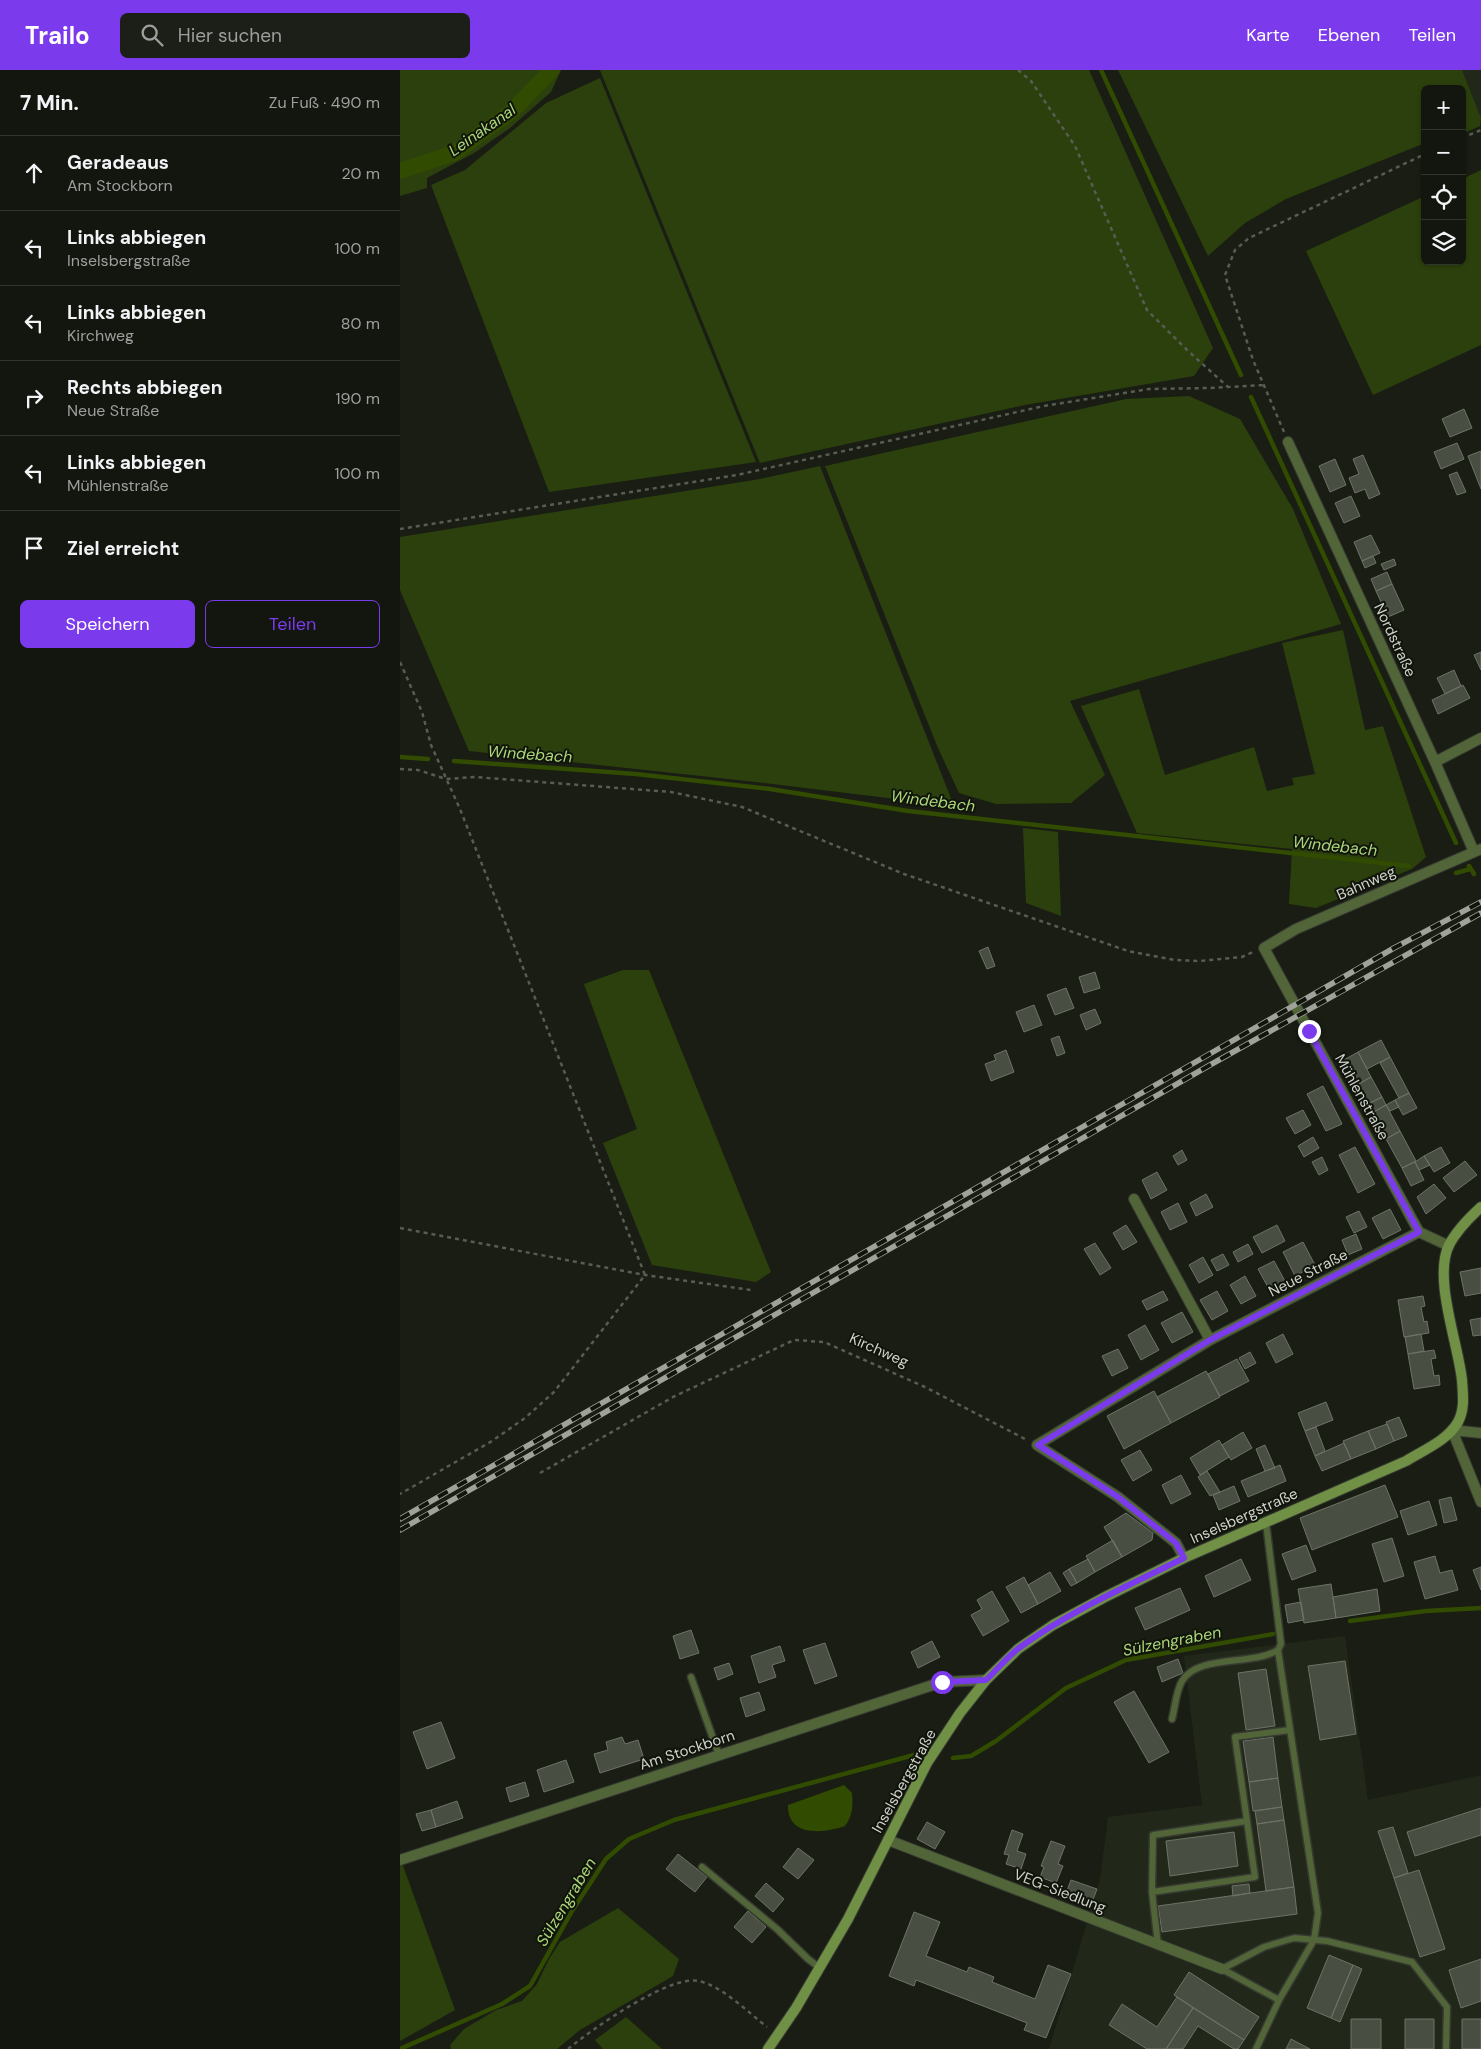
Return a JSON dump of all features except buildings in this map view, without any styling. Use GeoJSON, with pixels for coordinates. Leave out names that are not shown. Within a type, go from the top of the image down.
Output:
{"type":"FeatureCollection","features":[{"type":"Feature","properties":{"kind":"street","name":"Nordstraße"},"geometry":{"type":"LineString","coordinates":[[1288,442],[1435,762],[1478,851]]}},
{"type":"Feature","properties":{"kind":"street"},"geometry":{"type":"LineString","coordinates":[[1435,762],[1481,738]]}},
{"type":"Feature","properties":{"kind":"street","name":"Bahnweg"},"geometry":{"type":"LineString","coordinates":[[1264,948],[1296,929],[1478,851]]}},
{"type":"Feature","properties":{"kind":"street","name":"Mühlenstraße"},"geometry":{"type":"LineString","coordinates":[[1264,948],[1419,1232]]}},
{"type":"Feature","properties":{"kind":"street"},"geometry":{"type":"LineString","coordinates":[[1134,1199],[1210,1340]]}},
{"type":"Feature","properties":{"kind":"street","name":"Inselsbergstraße"},"geometry":{"type":"LineString","coordinates":[[768,2049],[796,2008],[848,1919],[927,1763],[960,1712],[986,1680],[1018,1649],[1053,1626],[1105,1597],[1184,1558],[1406,1461],[1433,1445],[1452,1430],[1459,1421],[1464,1400],[1461,1368],[1443,1272],[1448,1246],[1464,1223],[1481,1207]]}},
{"type":"Feature","properties":{"kind":"street"},"geometry":{"type":"LineString","coordinates":[[1419,1232],[1448,1246]]}},
{"type":"Feature","properties":{"kind":"street","name":"Neue Straße"},"geometry":{"type":"LineString","coordinates":[[1038,1445],[1210,1340],[1419,1232]]}},
{"type":"Feature","properties":{"kind":"street"},"geometry":{"type":"LineString","coordinates":[[1481,1433],[1452,1430],[1481,1502]]}},
{"type":"Feature","properties":{"kind":"street"},"geometry":{"type":"LineString","coordinates":[[1038,1445],[1118,1497],[1176,1543],[1184,1558]]}},
{"type":"Feature","properties":{"kind":"street","name":"Am Stockborn"},"geometry":{"type":"LineString","coordinates":[[400,1860],[942,1682],[986,1680]]}},
{"type":"Feature","properties":{"kind":"street","name":"VEG-Siedlung"},"geometry":{"type":"LineString","coordinates":[[888,1840],[1222,1969]]}},
{"type":"Feature","properties":{"kind":"lane"},"geometry":{"type":"LineString","coordinates":[[1256,2049],[1279,2000],[1314,1940],[1318,1914],[1278,1650],[1281,1644],[1266,1523]]}},
{"type":"Feature","properties":{"kind":"lane"},"geometry":{"type":"LineString","coordinates":[[1172,1719],[1182,1682],[1195,1670],[1206,1665],[1264,1656],[1278,1650]]}},
{"type":"Feature","properties":{"kind":"lane"},"geometry":{"type":"LineString","coordinates":[[691,1677],[719,1755]]}},
{"type":"Feature","properties":{"kind":"lane"},"geometry":{"type":"LineString","coordinates":[[1152,1892],[1255,1877],[1235,1737],[1290,1730]]}},
{"type":"Feature","properties":{"kind":"lane"},"geometry":{"type":"LineString","coordinates":[[1158,1945],[1152,1892],[1153,1835],[1247,1821]]}},
{"type":"Feature","properties":{"kind":"lane"},"geometry":{"type":"LineString","coordinates":[[702,1867],[777,1929],[820,1968]]}},
{"type":"Feature","properties":{"kind":"lane"},"geometry":{"type":"LineString","coordinates":[[1222,1969],[1264,1947],[1294,1938],[1327,1941],[1412,1962],[1447,2007],[1446,2049]]}},
{"type":"Feature","properties":{"kind":"lane"},"geometry":{"type":"LineString","coordinates":[[1222,1969],[1279,2000]]}},
{"type":"Feature","properties":{"kind":"path"},"geometry":{"type":"LineString","coordinates":[[1018,70],[1030,81],[1075,146],[1147,310],[1228,387]]}},
{"type":"Feature","properties":{"kind":"path"},"geometry":{"type":"LineString","coordinates":[[1466,136],[1481,130]]}},
{"type":"Feature","properties":{"kind":"path"},"geometry":{"type":"LineString","coordinates":[[1288,442],[1253,360],[1225,275],[1235,250],[1249,238],[1421,156]]}},
{"type":"Feature","properties":{"kind":"path"},"geometry":{"type":"LineString","coordinates":[[400,529],[737,475],[1044,406],[1149,389],[1265,385]]}},
{"type":"Feature","properties":{"kind":"path"},"geometry":{"type":"LineString","coordinates":[[400,662],[422,712],[431,745],[460,809],[645,1275]]}},
{"type":"Feature","properties":{"kind":"path"},"geometry":{"type":"LineString","coordinates":[[400,769],[418,770],[446,779],[475,777],[671,792],[742,807],[904,874],[1128,951],[1176,960],[1200,961],[1242,957],[1264,948]]}},
{"type":"Feature","properties":{"kind":"path"},"geometry":{"type":"LineString","coordinates":[[400,1228],[645,1275],[750,1290]]}},
{"type":"Feature","properties":{"kind":"path"},"geometry":{"type":"LineString","coordinates":[[400,1494],[492,1442],[526,1418],[554,1392],[645,1275]]}},
{"type":"Feature","properties":{"kind":"path","name":"Kirchweg"},"geometry":{"type":"LineString","coordinates":[[540,1473],[673,1397],[794,1340],[824,1342],[925,1387],[1038,1445]]}},
{"type":"Feature","properties":{"kind":"path"},"geometry":{"type":"LineString","coordinates":[[568,2049],[590,2031],[670,1985],[698,1980],[718,1989],[778,2035]]}},
{"type":"Feature","properties":{"kind":"shaded area"},"geometry":{"type":"Polygon","coordinates":[[[400,70],[561,70],[551,92],[510,128],[474,153],[427,178],[427,188],[400,196],[400,70]]]}},
{"type":"Feature","properties":{"kind":"shaded area"},"geometry":{"type":"Polygon","coordinates":[[[600,70],[1089,70],[1213,348],[1194,376],[1025,405],[760,463],[600,70]]]}},
{"type":"Feature","properties":{"kind":"shaded area"},"geometry":{"type":"Polygon","coordinates":[[[1118,70],[1462,70],[1481,118],[1480,126],[1466,132],[1466,85],[1421,85],[1421,145],[1286,199],[1245,223],[1208,256],[1118,70]]]}},
{"type":"Feature","properties":{"kind":"shaded area"},"geometry":{"type":"Polygon","coordinates":[[[1462,70],[1481,70],[1481,118],[1462,70]]]}},
{"type":"Feature","properties":{"kind":"shaded area"},"geometry":{"type":"Polygon","coordinates":[[[600,78],[756,462],[549,492],[431,185],[465,170],[546,103],[600,78]]]}},
{"type":"Feature","properties":{"kind":"shaded area"},"geometry":{"type":"Polygon","coordinates":[[[1481,170],[1481,345],[1373,395],[1306,251],[1421,198],[1421,265],[1466,265],[1466,177],[1481,170]]]}},
{"type":"Feature","properties":{"kind":"shaded area"},"geometry":{"type":"Polygon","coordinates":[[[1189,396],[1240,419],[1293,509],[1341,624],[1070,701],[1105,775],[1071,803],[996,804],[959,793],[938,748],[825,466],[1126,399],[1189,396]]]}},
{"type":"Feature","properties":{"kind":"shaded area"},"geometry":{"type":"Polygon","coordinates":[[[820,466],[954,806],[747,781],[469,751],[400,590],[400,537],[760,479],[820,466]]]}},
{"type":"Feature","properties":{"kind":"shaded area"},"geometry":{"type":"Polygon","coordinates":[[[1343,630],[1365,730],[1383,726],[1426,857],[1412,869],[1316,908],[1289,904],[1292,849],[1137,833],[1081,706],[1139,689],[1165,775],[1254,747],[1267,791],[1294,785],[1292,778],[1315,774],[1282,643],[1343,630]]]}},
{"type":"Feature","properties":{"kind":"shaded area"},"geometry":{"type":"Polygon","coordinates":[[[1023,828],[1058,832],[1061,916],[1026,903],[1023,828]]]}},
{"type":"Feature","properties":{"kind":"shaded area"},"geometry":{"type":"Polygon","coordinates":[[[623,970],[649,970],[771,1272],[756,1282],[652,1265],[603,1143],[637,1129],[584,984],[623,970]]]}},
{"type":"Feature","properties":{"kind":"shaded area"},"geometry":{"type":"Polygon","coordinates":[[[1345,1636],[1368,1800],[1481,1775],[1481,2049],[1049,2049],[1100,1879],[1108,1817],[1202,1805],[1184,1656],[1345,1636]]]}},
{"type":"Feature","properties":{"kind":"shaded area"},"geometry":{"type":"Polygon","coordinates":[[[844,1785],[852,1793],[852,1810],[845,1826],[828,1830],[809,1830],[800,1828],[789,1816],[788,1805],[844,1785]]]}},
{"type":"Feature","properties":{"kind":"shaded area"},"geometry":{"type":"Polygon","coordinates":[[[402,1863],[455,2010],[400,2041],[400,1864],[402,1863]]]}},
{"type":"Feature","properties":{"kind":"shaded area"},"geometry":{"type":"Polygon","coordinates":[[[618,1908],[679,1959],[673,1976],[580,2030],[557,2049],[451,2049],[450,2045],[464,2029],[496,2010],[522,2001],[537,1984],[560,1942],[618,1908]]]}},
{"type":"Feature","properties":{"kind":"shaded area"},"geometry":{"type":"Polygon","coordinates":[[[626,2017],[662,2049],[603,2049],[595,2040],[626,2017]]]}},
{"type":"Feature","properties":{"kind":"waterway","name":"Leinakanal"},"geometry":{"type":"LineString","coordinates":[[400,171],[454,153],[511,112],[552,70]]}},
{"type":"Feature","properties":{"kind":"waterway"},"geometry":{"type":"LineString","coordinates":[[1101,70],[1241,375]]}},
{"type":"Feature","properties":{"kind":"waterway"},"geometry":{"type":"LineString","coordinates":[[1251,397],[1456,843]]}},
{"type":"Feature","properties":{"kind":"waterway","name":"Windebach"},"geometry":{"type":"LineString","coordinates":[[400,757],[428,759]]}},
{"type":"Feature","properties":{"kind":"waterway","name":"Windebach"},"geometry":{"type":"LineString","coordinates":[[454,761],[636,774],[770,789],[908,811],[1409,866]]}},
{"type":"Feature","properties":{"kind":"waterway","name":"Windebach"},"geometry":{"type":"LineString","coordinates":[[1469,866],[1474,874]]}},
{"type":"Feature","properties":{"kind":"waterway","name":"Windebach"},"geometry":{"type":"LineString","coordinates":[[1456,873],[1470,869]]}},
{"type":"Feature","properties":{"kind":"waterway","name":"Sülzengraben"},"geometry":{"type":"LineString","coordinates":[[1350,1621],[1426,1611],[1481,1608]]}},
{"type":"Feature","properties":{"kind":"waterway","name":"Sülzengraben"},"geometry":{"type":"LineString","coordinates":[[953,1758],[971,1756],[996,1741],[1066,1688],[1126,1660],[1273,1634]]}},
{"type":"Feature","properties":{"kind":"waterway","name":"Sülzengraben"},"geometry":{"type":"LineString","coordinates":[[400,2049],[502,2004],[530,1986],[572,1911],[606,1859],[629,1839],[674,1820],[914,1755]]}},
{"type":"Feature","properties":{"kind":"railway"},"geometry":{"type":"LineString","coordinates":[[400,1519],[1394,948],[1481,902]]}},
{"type":"Feature","properties":{"kind":"railway"},"geometry":{"type":"LineString","coordinates":[[400,1530],[1210,1065],[1481,913]]}},
{"type":"Feature","properties":{"kind":"route"},"geometry":{"type":"LineString","coordinates":[[942,1682],[986,1680],[1018,1649],[1053,1626],[1105,1597],[1184,1558],[1176,1543],[1118,1497],[1038,1445],[1210,1340],[1419,1232],[1309,1031]]}}]}
